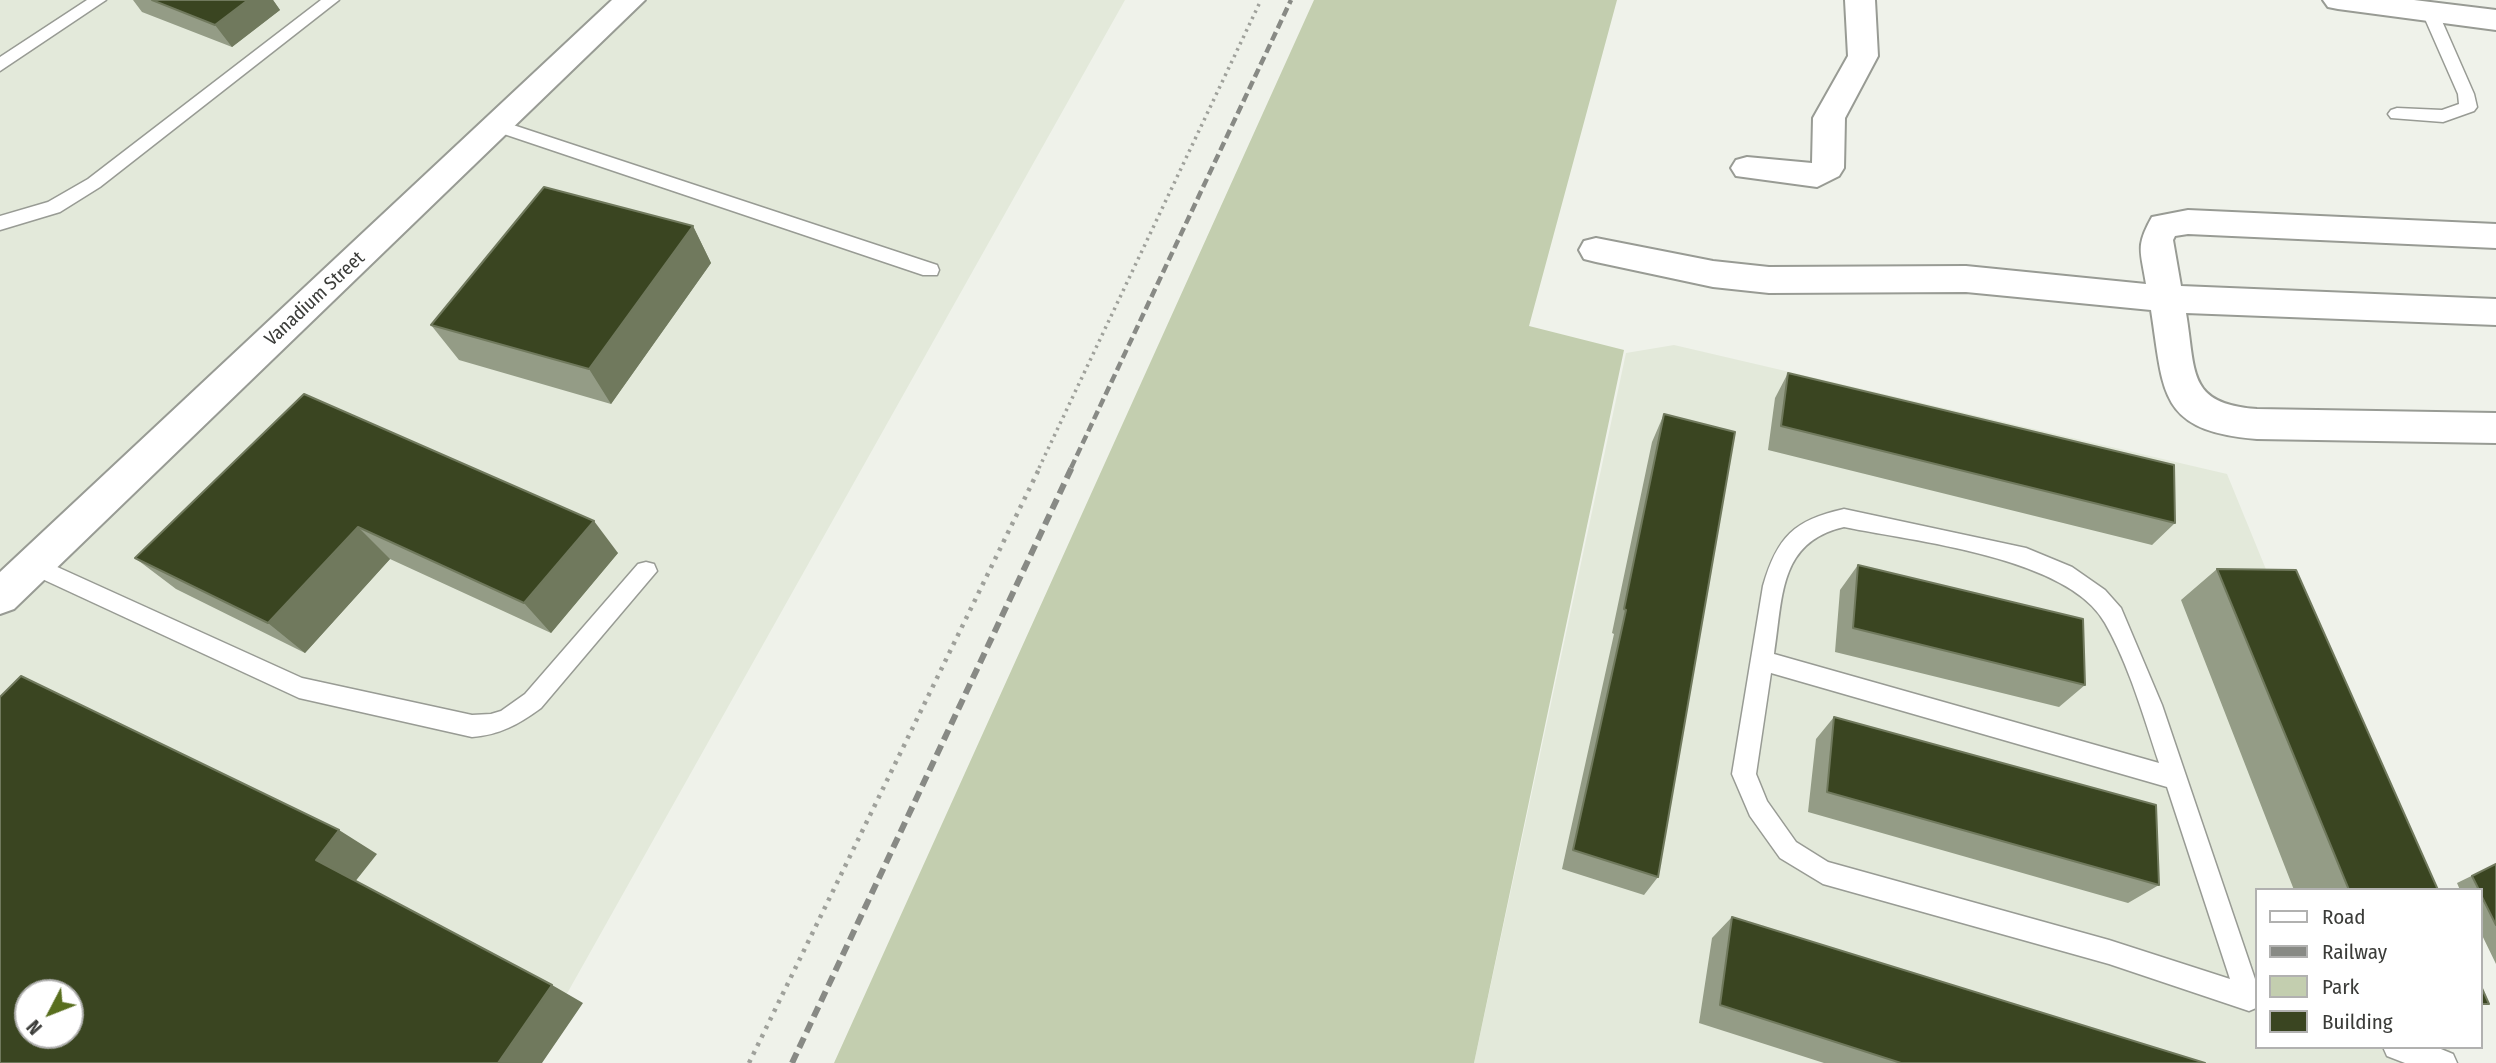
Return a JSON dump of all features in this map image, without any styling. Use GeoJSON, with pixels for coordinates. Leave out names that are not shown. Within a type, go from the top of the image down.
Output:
{"type":"FeatureCollection","features":[{"type":"Feature","properties":{"kind":"street","name":"Vanadium Street"},"geometry":{"type":"LineString","coordinates":[[0,597],[630,0]]}},
{"type":"Feature","properties":{"kind":"street"},"geometry":{"type":"LineString","coordinates":[[1747,168],[1817,175],[1828,168],[1829,117],[1863,56],[1860,0]]}},
{"type":"Feature","properties":{"kind":"street"},"geometry":{"type":"LineString","coordinates":[[2338,0],[2496,20]]}},
{"type":"Feature","properties":{"kind":"street"},"geometry":{"type":"LineString","coordinates":[[2496,236],[2204,222],[2164,226],[2156,240],[2182,391],[2193,405],[2218,419],[2257,424],[2496,428]]}},
{"type":"Feature","properties":{"kind":"street"},"geometry":{"type":"LineString","coordinates":[[1596,250],[1713,274],[1769,280],[1966,279],[2168,299],[2496,312]]}},
{"type":"Feature","properties":{"kind":"lane"},"geometry":{"type":"LineString","coordinates":[[0,65],[98,0]]}},
{"type":"Feature","properties":{"kind":"lane"},"geometry":{"type":"LineString","coordinates":[[0,223],[54,207],[94,183],[331,0]]}},
{"type":"Feature","properties":{"kind":"lane"},"geometry":{"type":"LineString","coordinates":[[2397,114],[2443,116],[2468,107],[2466,93],[2430,12]]}},
{"type":"Feature","properties":{"kind":"lane"},"geometry":{"type":"LineString","coordinates":[[498,126],[930,270]]}},
{"type":"Feature","properties":{"kind":"lane"},"geometry":{"type":"LineString","coordinates":[[1844,518],[1869,521],[2020,554],[2064,574],[2097,597],[2113,615],[2151,705],[2253,1000],[2109,952],[1823,872],[1788,850],[1758,808],[1745,774],[1781,557],[1789,544],[1825,521],[1844,518]]}},
{"type":"Feature","properties":{"kind":"lane"},"geometry":{"type":"LineString","coordinates":[[33,565],[299,688],[472,726],[491,725],[509,718],[533,701],[646,571]]}},
{"type":"Feature","properties":{"kind":"lane"},"geometry":{"type":"LineString","coordinates":[[1762,660],[2176,779]]}},
{"type":"Feature","properties":{"kind":"lane"},"geometry":{"type":"LineString","coordinates":[[2402,1049],[2444,1063]]}},
{"type":"Feature","properties":{"kind":"path"},"geometry":{"type":"LineString","coordinates":[[749,1063],[1112,319],[1261,0]]}},
{"type":"Feature","properties":{"kind":"shaded area"},"geometry":{"type":"Polygon","coordinates":[[[0,0],[1125,0],[528,1063],[0,1063],[0,0]]]}},
{"type":"Feature","properties":{"kind":"shaded area"},"geometry":{"type":"Polygon","coordinates":[[[1674,345],[2227,474],[2396,888],[2254,888],[2254,1049],[2450,1049],[2450,1063],[1474,1063],[1626,353],[1674,345]]]}},
{"type":"Feature","properties":{"kind":"green space"},"geometry":{"type":"Polygon","coordinates":[[[1314,0],[1617,0],[1529,326],[1624,350],[1474,1063],[834,1063],[1314,0]]]}},
{"type":"Feature","properties":{"kind":"building"},"geometry":{"type":"Polygon","coordinates":[[[152,0],[248,0],[215,25],[152,0]]]}},
{"type":"Feature","properties":{"kind":"building"},"geometry":{"type":"Polygon","coordinates":[[[544,187],[693,226],[589,369],[431,325],[544,187]]]}},
{"type":"Feature","properties":{"kind":"building"},"geometry":{"type":"Polygon","coordinates":[[[1788,373],[2174,465],[2175,523],[1781,426],[1788,373]]]}},
{"type":"Feature","properties":{"kind":"building"},"geometry":{"type":"Polygon","coordinates":[[[304,394],[594,521],[524,603],[358,527],[268,623],[135,558],[304,394]]]}},
{"type":"Feature","properties":{"kind":"building"},"geometry":{"type":"Polygon","coordinates":[[[1664,414],[1735,432],[1658,877],[1573,850],[1626,610],[1624,609],[1664,414]]]}},
{"type":"Feature","properties":{"kind":"building"},"geometry":{"type":"Polygon","coordinates":[[[1858,565],[2083,619],[2085,685],[1853,628],[1858,565]]]}},
{"type":"Feature","properties":{"kind":"building"},"geometry":{"type":"Polygon","coordinates":[[[2217,569],[2296,570],[2437,888],[2348,888],[2217,569]]]}},
{"type":"Feature","properties":{"kind":"building"},"geometry":{"type":"Polygon","coordinates":[[[21,676],[339,830],[316,860],[552,985],[498,1063],[0,1063],[0,697],[21,676]]]}},
{"type":"Feature","properties":{"kind":"building"},"geometry":{"type":"Polygon","coordinates":[[[1834,717],[2156,805],[2159,885],[1827,792],[1834,717]]]}},
{"type":"Feature","properties":{"kind":"building"},"geometry":{"type":"Polygon","coordinates":[[[2496,864],[2496,925],[2482,897],[2482,888],[2478,888],[2472,876],[2496,864]]]}},
{"type":"Feature","properties":{"kind":"building"},"geometry":{"type":"Polygon","coordinates":[[[1732,917],[2205,1063],[1901,1063],[1720,1005],[1732,917]]]}},
{"type":"Feature","properties":{"kind":"building"},"geometry":{"type":"Polygon","coordinates":[[[2482,988],[2489,1004],[2482,1004],[2482,988]]]}},
{"type":"Feature","properties":{"kind":"railway"},"geometry":{"type":"LineString","coordinates":[[1071,468],[1291,0]]}},
{"type":"Feature","properties":{"kind":"railway"},"geometry":{"type":"LineString","coordinates":[[792,1063],[1072,467]]}}]}
